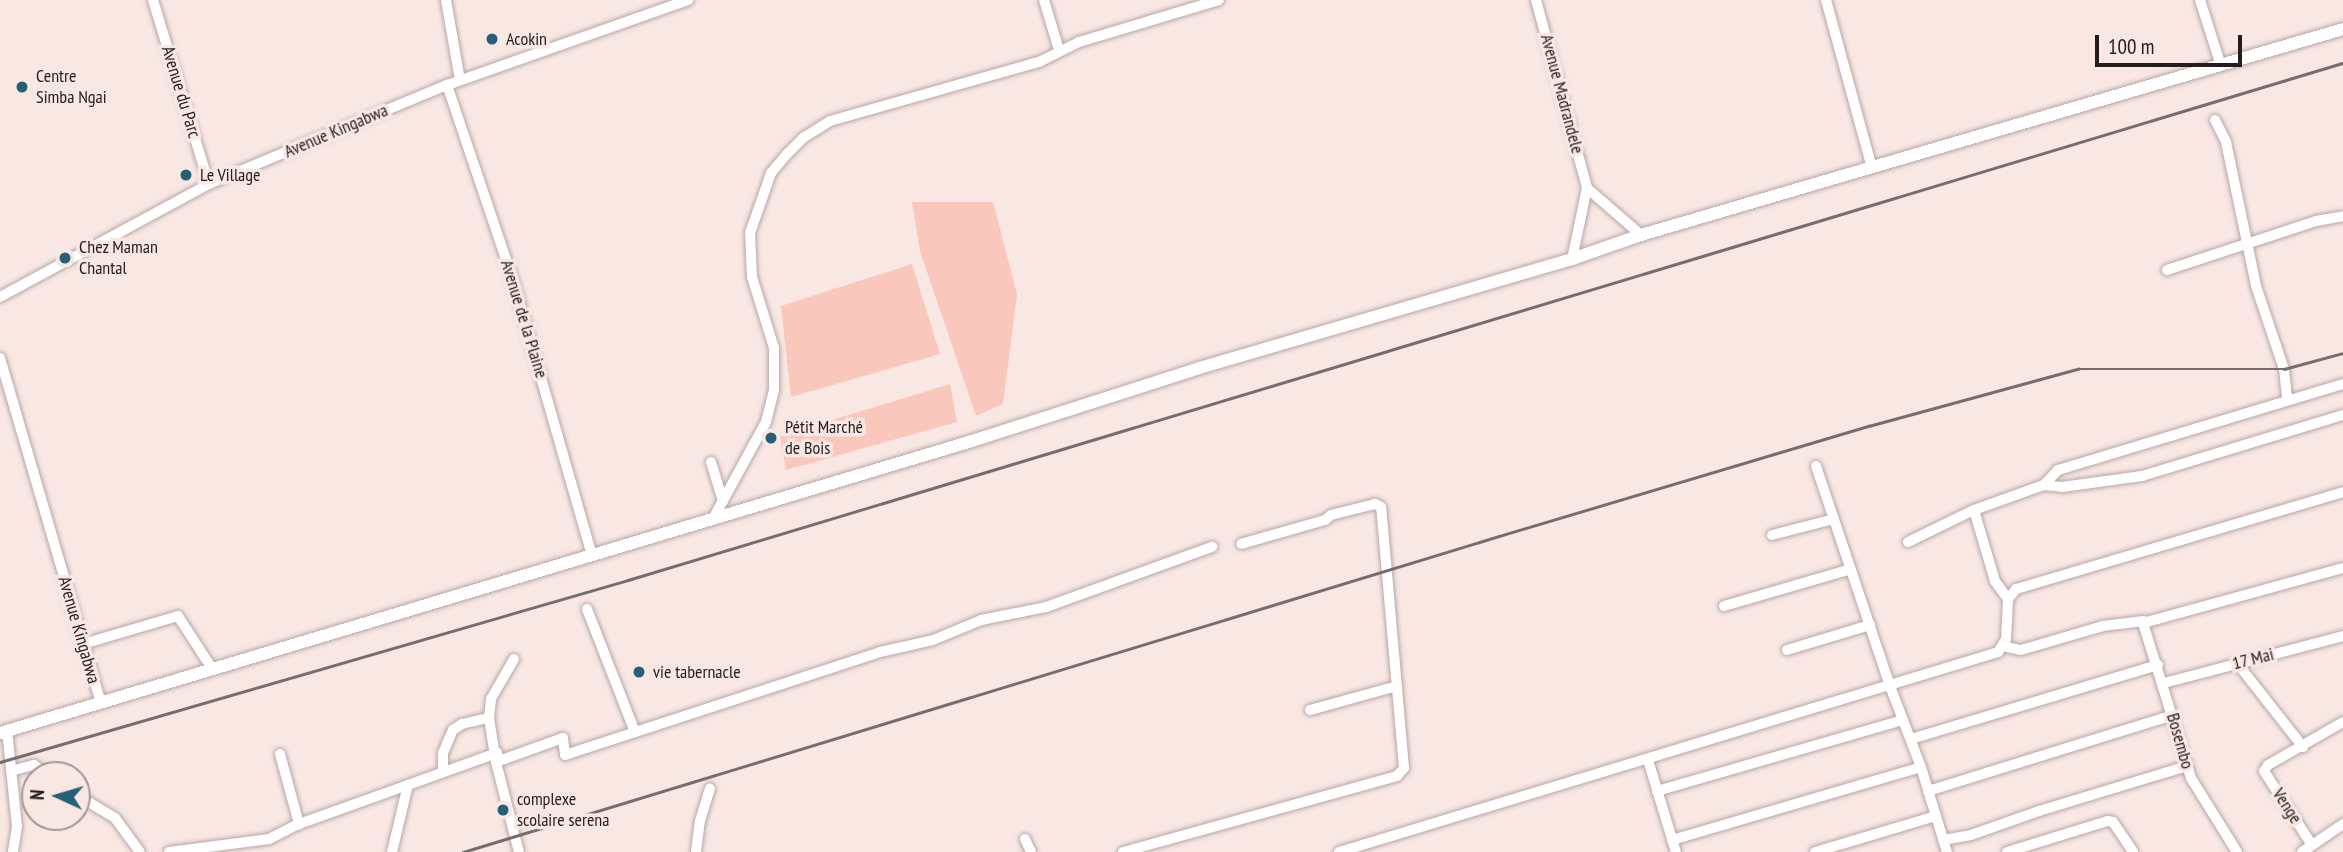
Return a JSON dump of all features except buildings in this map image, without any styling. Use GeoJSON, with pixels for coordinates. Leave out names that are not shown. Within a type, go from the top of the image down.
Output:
{"type":"FeatureCollection","features":[{"type":"Feature","properties":{"kind":"main road"},"geometry":{"type":"LineString","coordinates":[[4,732],[211,667],[592,556],[1572,259],[1642,235],[2343,29]]}},
{"type":"Feature","properties":{"kind":"street","name":"Avenue du Parc"},"geometry":{"type":"LineString","coordinates":[[153,0],[209,184]]}},
{"type":"Feature","properties":{"kind":"street"},"geometry":{"type":"LineString","coordinates":[[446,0],[460,80]]}},
{"type":"Feature","properties":{"kind":"street"},"geometry":{"type":"LineString","coordinates":[[1044,0],[1059,50]]}},
{"type":"Feature","properties":{"kind":"street"},"geometry":{"type":"LineString","coordinates":[[714,517],[766,422],[774,388],[774,348],[752,277],[750,233],[771,173],[803,138],[830,121],[1039,62],[1059,50],[1216,0]]}},
{"type":"Feature","properties":{"kind":"street","name":"Avenue Madrandele"},"geometry":{"type":"LineString","coordinates":[[1536,0],[1587,188]]}},
{"type":"Feature","properties":{"kind":"street"},"geometry":{"type":"LineString","coordinates":[[1826,0],[1872,168]]}},
{"type":"Feature","properties":{"kind":"street"},"geometry":{"type":"LineString","coordinates":[[2200,0],[2221,66]]}},
{"type":"Feature","properties":{"kind":"street","name":"Avenue Kingabwa"},"geometry":{"type":"LineString","coordinates":[[0,297],[209,184],[447,85],[680,1]]}},
{"type":"Feature","properties":{"kind":"street","name":"Avenue de la Plaine"},"geometry":{"type":"LineString","coordinates":[[447,85],[527,327],[592,556]]}},
{"type":"Feature","properties":{"kind":"street"},"geometry":{"type":"LineString","coordinates":[[2215,120],[2226,142],[2256,286],[2284,369],[2287,400]]}},
{"type":"Feature","properties":{"kind":"street"},"geometry":{"type":"LineString","coordinates":[[1572,259],[1587,188],[1642,235]]}},
{"type":"Feature","properties":{"kind":"street"},"geometry":{"type":"LineString","coordinates":[[2167,270],[2316,221],[2343,216]]}},
{"type":"Feature","properties":{"kind":"street","name":"Avenue Kingabwa"},"geometry":{"type":"LineString","coordinates":[[0,358],[100,701]]}},
{"type":"Feature","properties":{"kind":"street"},"geometry":{"type":"LineString","coordinates":[[1908,542],[1974,510],[2043,485],[2058,471],[2343,384]]}},
{"type":"Feature","properties":{"kind":"street"},"geometry":{"type":"LineString","coordinates":[[2043,485],[2062,487],[2142,476],[2343,415]]}},
{"type":"Feature","properties":{"kind":"street"},"geometry":{"type":"LineString","coordinates":[[711,462],[723,501]]}},
{"type":"Feature","properties":{"kind":"street"},"geometry":{"type":"LineString","coordinates":[[1816,466],[1890,686],[1922,767],[1947,852]]}},
{"type":"Feature","properties":{"kind":"street"},"geometry":{"type":"LineString","coordinates":[[1339,852],[1998,652],[2003,646],[2008,598],[2016,589],[2343,492]]}},
{"type":"Feature","properties":{"kind":"street"},"geometry":{"type":"LineString","coordinates":[[1124,852],[1397,776],[1404,768],[1381,507],[1375,504],[1331,515],[1325,520],[1241,544]]}},
{"type":"Feature","properties":{"kind":"street"},"geometry":{"type":"LineString","coordinates":[[1974,510],[1995,582],[2008,598]]}},
{"type":"Feature","properties":{"kind":"street"},"geometry":{"type":"LineString","coordinates":[[1772,535],[1834,519]]}},
{"type":"Feature","properties":{"kind":"street"},"geometry":{"type":"LineString","coordinates":[[169,852],[269,839],[299,824],[443,772],[563,738],[565,755],[880,652],[933,640],[981,620],[1046,607],[1212,547]]}},
{"type":"Feature","properties":{"kind":"street"},"geometry":{"type":"LineString","coordinates":[[2003,646],[2021,650],[2102,626],[2143,622],[2343,568]]}},
{"type":"Feature","properties":{"kind":"street"},"geometry":{"type":"LineString","coordinates":[[1724,606],[1851,569]]}},
{"type":"Feature","properties":{"kind":"street"},"geometry":{"type":"LineString","coordinates":[[587,609],[635,732]]}},
{"type":"Feature","properties":{"kind":"street"},"geometry":{"type":"LineString","coordinates":[[83,643],[178,616],[211,667]]}},
{"type":"Feature","properties":{"kind":"street","name":"Bosembo"},"geometry":{"type":"LineString","coordinates":[[2143,622],[2164,683],[2187,766],[2202,799],[2237,852]]}},
{"type":"Feature","properties":{"kind":"street"},"geometry":{"type":"LineString","coordinates":[[1787,650],[1870,625]]}},
{"type":"Feature","properties":{"kind":"street","name":"17 Mai"},"geometry":{"type":"LineString","coordinates":[[2164,683],[2343,636]]}},
{"type":"Feature","properties":{"kind":"street"},"geometry":{"type":"LineString","coordinates":[[514,659],[491,699],[489,718],[516,851]]}},
{"type":"Feature","properties":{"kind":"street"},"geometry":{"type":"LineString","coordinates":[[2237,663],[2303,747]]}},
{"type":"Feature","properties":{"kind":"street"},"geometry":{"type":"LineString","coordinates":[[1911,740],[2158,664]]}},
{"type":"Feature","properties":{"kind":"street"},"geometry":{"type":"LineString","coordinates":[[1310,710],[1397,686]]}},
{"type":"Feature","properties":{"kind":"street"},"geometry":{"type":"LineString","coordinates":[[1928,791],[2173,715]]}},
{"type":"Feature","properties":{"kind":"street"},"geometry":{"type":"LineString","coordinates":[[443,772],[443,753],[453,730],[462,724],[489,718]]}},
{"type":"Feature","properties":{"kind":"street"},"geometry":{"type":"LineString","coordinates":[[1657,791],[1903,720]]}},
{"type":"Feature","properties":{"kind":"street","name":"Venge"},"geometry":{"type":"LineString","coordinates":[[2312,845],[2264,771],[2268,765],[2343,722]]}},
{"type":"Feature","properties":{"kind":"street"},"geometry":{"type":"LineString","coordinates":[[4,732],[17,826],[13,852]]}},
{"type":"Feature","properties":{"kind":"street"},"geometry":{"type":"LineString","coordinates":[[280,754],[299,824]]}},
{"type":"Feature","properties":{"kind":"street"},"geometry":{"type":"LineString","coordinates":[[1648,760],[1676,852]]}},
{"type":"Feature","properties":{"kind":"street"},"geometry":{"type":"LineString","coordinates":[[1943,840],[1971,835],[2039,811],[2187,766]]}},
{"type":"Feature","properties":{"kind":"street"},"geometry":{"type":"LineString","coordinates":[[1672,840],[1922,767]]}},
{"type":"Feature","properties":{"kind":"street"},"geometry":{"type":"LineString","coordinates":[[11,771],[21,768]]}},
{"type":"Feature","properties":{"kind":"street"},"geometry":{"type":"LineString","coordinates":[[392,852],[408,785]]}},
{"type":"Feature","properties":{"kind":"street"},"geometry":{"type":"LineString","coordinates":[[696,852],[700,821],[710,789]]}},
{"type":"Feature","properties":{"kind":"street"},"geometry":{"type":"LineString","coordinates":[[91,803],[115,818],[140,852]]}},
{"type":"Feature","properties":{"kind":"street"},"geometry":{"type":"LineString","coordinates":[[1815,852],[1936,816]]}},
{"type":"Feature","properties":{"kind":"street"},"geometry":{"type":"LineString","coordinates":[[2007,852],[2108,821],[2113,822],[2133,852]]}},
{"type":"Feature","properties":{"kind":"street"},"geometry":{"type":"LineString","coordinates":[[2302,852],[2343,824]]}},
{"type":"Feature","properties":{"kind":"street"},"geometry":{"type":"LineString","coordinates":[[1025,839],[1031,852]]}},
{"type":"Feature","properties":{"kind":"shaded area"},"geometry":{"type":"Polygon","coordinates":[[[912,202],[993,202],[1017,294],[1003,404],[976,416],[920,251],[912,202]]]}},
{"type":"Feature","properties":{"kind":"shaded area"},"geometry":{"type":"Polygon","coordinates":[[[912,264],[940,354],[791,397],[781,306],[912,264]]]}},
{"type":"Feature","properties":{"kind":"shaded area"},"geometry":{"type":"Polygon","coordinates":[[[950,384],[957,422],[786,470],[780,436],[950,384]]]}},
{"type":"Feature","properties":{"kind":"railway"},"geometry":{"type":"LineString","coordinates":[[0,762],[628,580],[2343,63]]}},
{"type":"Feature","properties":{"kind":"railway"},"geometry":{"type":"LineString","coordinates":[[463,852],[1499,536],[1869,426],[2078,369],[2284,369],[2343,353]]}},
{"type":"Feature","properties":{"kind":"place","name":"Acokin"},"geometry":{"type":"Point","coordinates":[492,39]}},
{"type":"Feature","properties":{"kind":"place","name":"Centre Simba Ngai"},"geometry":{"type":"Point","coordinates":[22,87]}},
{"type":"Feature","properties":{"kind":"place","name":"Le Village"},"geometry":{"type":"Point","coordinates":[186,175]}},
{"type":"Feature","properties":{"kind":"place","name":"Chez Maman Chantal"},"geometry":{"type":"Point","coordinates":[65,258]}},
{"type":"Feature","properties":{"kind":"place","name":"Pétit Marché de Bois"},"geometry":{"type":"Point","coordinates":[771,438]}},
{"type":"Feature","properties":{"kind":"place","name":"vie tabernacle"},"geometry":{"type":"Point","coordinates":[639,672]}},
{"type":"Feature","properties":{"kind":"place","name":"complexe scolaire serena"},"geometry":{"type":"Point","coordinates":[503,810]}}]}
